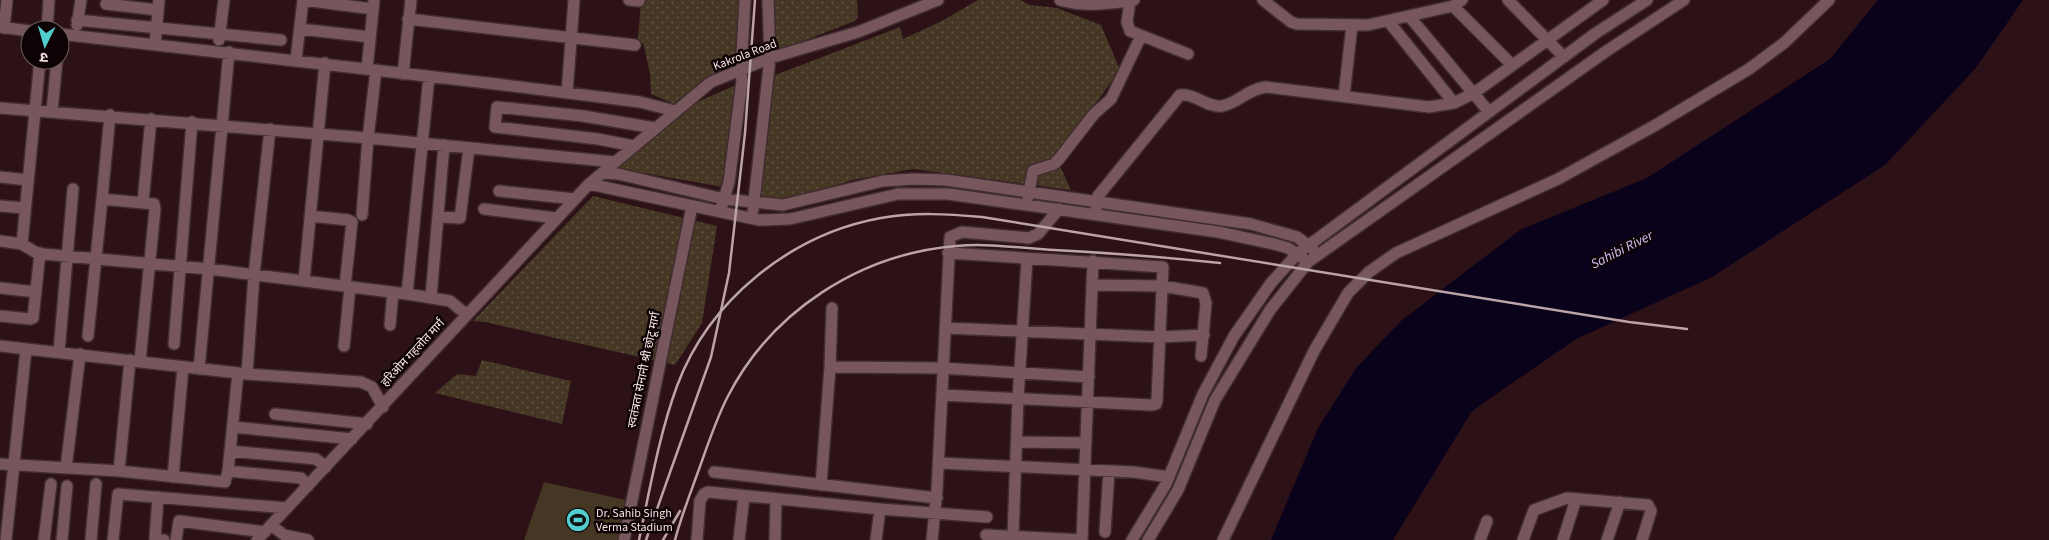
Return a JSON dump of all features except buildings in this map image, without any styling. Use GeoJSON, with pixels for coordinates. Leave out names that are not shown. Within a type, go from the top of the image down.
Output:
{"type":"FeatureCollection","features":[{"type":"Feature","properties":{"kind":"street"},"geometry":{"type":"LineString","coordinates":[[7,0],[2,28],[20,30]]}},
{"type":"Feature","properties":{"kind":"street"},"geometry":{"type":"LineString","coordinates":[[48,20],[49,0]]}},
{"type":"Feature","properties":{"kind":"street"},"geometry":{"type":"LineString","coordinates":[[75,35],[80,0]]}},
{"type":"Feature","properties":{"kind":"street"},"geometry":{"type":"LineString","coordinates":[[199,368],[222,124],[223,52],[219,34],[224,0]]}},
{"type":"Feature","properties":{"kind":"street"},"geometry":{"type":"LineString","coordinates":[[296,60],[303,0],[374,4],[370,37],[372,69],[362,215]]}},
{"type":"Feature","properties":{"kind":"street"},"geometry":{"type":"LineString","coordinates":[[402,74],[411,0]]}},
{"type":"Feature","properties":{"kind":"street"},"geometry":{"type":"LineString","coordinates":[[566,93],[574,0]]}},
{"type":"Feature","properties":{"kind":"street"},"geometry":{"type":"LineString","coordinates":[[720,212],[735,140],[742,81],[745,0]]}},
{"type":"Feature","properties":{"kind":"street"},"geometry":{"type":"LineString","coordinates":[[751,219],[770,58],[768,0]]}},
{"type":"Feature","properties":{"kind":"street","name":"Kakrola Road"},"geometry":{"type":"LineString","coordinates":[[589,184],[711,82],[770,58],[858,32],[938,0]]}},
{"type":"Feature","properties":{"kind":"street"},"geometry":{"type":"LineString","coordinates":[[1060,0],[1075,4],[1094,5],[1132,1],[1127,27],[1141,36],[1161,42],[1188,54]]}},
{"type":"Feature","properties":{"kind":"street"},"geometry":{"type":"LineString","coordinates":[[1266,0],[1286,18],[1297,24],[1352,25],[1389,22],[1457,3],[1512,65]]}},
{"type":"Feature","properties":{"kind":"street"},"geometry":{"type":"LineString","coordinates":[[1508,0],[1564,57]]}},
{"type":"Feature","properties":{"kind":"street"},"geometry":{"type":"LineString","coordinates":[[1096,208],[1098,196],[1180,95],[1189,96],[1214,106],[1229,104],[1251,89],[1266,87],[1429,107],[1454,103],[1474,93],[1603,0]]}},
{"type":"Feature","properties":{"kind":"street"},"geometry":{"type":"LineString","coordinates":[[1132,540],[1169,477],[1203,394],[1234,336],[1271,282],[1297,254],[1632,5],[1647,0]]}},
{"type":"Feature","properties":{"kind":"street"},"geometry":{"type":"LineString","coordinates":[[1148,540],[1178,490],[1215,400],[1270,310],[1308,262],[1608,50],[1684,0]]}},
{"type":"Feature","properties":{"kind":"street"},"geometry":{"type":"LineString","coordinates":[[1223,540],[1314,351],[1348,293],[1369,272],[1396,253],[1558,179],[1654,126],[1749,69],[1784,43],[1829,0]]}},
{"type":"Feature","properties":{"kind":"street"},"geometry":{"type":"LineString","coordinates":[[106,4],[159,5],[155,45]]}},
{"type":"Feature","properties":{"kind":"street"},"geometry":{"type":"LineString","coordinates":[[1409,16],[1489,112]]}},
{"type":"Feature","properties":{"kind":"street"},"geometry":{"type":"LineString","coordinates":[[408,19],[572,36],[635,45]]}},
{"type":"Feature","properties":{"kind":"street"},"geometry":{"type":"LineString","coordinates":[[77,20],[281,40]]}},
{"type":"Feature","properties":{"kind":"street"},"geometry":{"type":"LineString","coordinates":[[1389,22],[1454,103]]}},
{"type":"Feature","properties":{"kind":"street"},"geometry":{"type":"LineString","coordinates":[[1344,96],[1352,25]]}},
{"type":"Feature","properties":{"kind":"street"},"geometry":{"type":"LineString","coordinates":[[300,29],[370,37]]}},
{"type":"Feature","properties":{"kind":"street"},"geometry":{"type":"LineString","coordinates":[[70,35],[325,63],[429,78],[640,102],[675,111]]}},
{"type":"Feature","properties":{"kind":"street"},"geometry":{"type":"LineString","coordinates":[[1027,204],[1033,171],[1054,164],[1094,114],[1111,99],[1141,36]]}},
{"type":"Feature","properties":{"kind":"street"},"geometry":{"type":"LineString","coordinates":[[304,281],[325,63]]}},
{"type":"Feature","properties":{"kind":"street"},"geometry":{"type":"LineString","coordinates":[[22,244],[39,70]]}},
{"type":"Feature","properties":{"kind":"street"},"geometry":{"type":"LineString","coordinates":[[52,111],[56,70]]}},
{"type":"Feature","properties":{"kind":"street"},"geometry":{"type":"LineString","coordinates":[[407,294],[429,78]]}},
{"type":"Feature","properties":{"kind":"street"},"geometry":{"type":"LineString","coordinates":[[0,108],[222,124],[615,162]]}},
{"type":"Feature","properties":{"kind":"street"},"geometry":{"type":"LineString","coordinates":[[634,146],[598,139],[495,127],[497,108],[583,116],[655,128]]}},
{"type":"Feature","properties":{"kind":"street"},"geometry":{"type":"LineString","coordinates":[[88,336],[110,115]]}},
{"type":"Feature","properties":{"kind":"street"},"geometry":{"type":"LineString","coordinates":[[143,202],[151,119]]}},
{"type":"Feature","properties":{"kind":"street"},"geometry":{"type":"LineString","coordinates":[[174,344],[192,122]]}},
{"type":"Feature","properties":{"kind":"street"},"geometry":{"type":"LineString","coordinates":[[0,464],[119,471],[226,482],[232,427],[242,373],[270,129]]}},
{"type":"Feature","properties":{"kind":"street"},"geometry":{"type":"LineString","coordinates":[[431,297],[444,146]]}},
{"type":"Feature","properties":{"kind":"street"},"geometry":{"type":"LineString","coordinates":[[438,217],[460,218],[469,148]]}},
{"type":"Feature","properties":{"kind":"street"},"geometry":{"type":"LineString","coordinates":[[602,173],[618,174],[724,199],[784,205],[883,181],[914,178],[946,180],[1029,192],[1096,208],[1274,244],[1297,254],[1308,262]]}},
{"type":"Feature","properties":{"kind":"street"},"geometry":{"type":"LineString","coordinates":[[0,177],[28,180]]}},
{"type":"Feature","properties":{"kind":"street"},"geometry":{"type":"LineString","coordinates":[[589,184],[751,219],[775,221],[883,196],[916,193],[948,194],[1059,209],[1096,208],[1251,224],[1286,233],[1308,245],[1318,254]]}},
{"type":"Feature","properties":{"kind":"street","name":"हरिओम गहलोत मार्ग"},"geometry":{"type":"LineString","coordinates":[[264,532],[383,407],[589,184]]}},
{"type":"Feature","properties":{"kind":"street"},"geometry":{"type":"LineString","coordinates":[[59,352],[74,189]]}},
{"type":"Feature","properties":{"kind":"street"},"geometry":{"type":"LineString","coordinates":[[499,191],[575,199]]}},
{"type":"Feature","properties":{"kind":"street"},"geometry":{"type":"LineString","coordinates":[[102,199],[152,203],[155,206],[152,264],[135,360],[119,471]]}},
{"type":"Feature","properties":{"kind":"street"},"geometry":{"type":"LineString","coordinates":[[0,206],[25,208]]}},
{"type":"Feature","properties":{"kind":"street","name":"स्वतंत्रता सेनानी श्री छोटू मार्ग"},"geometry":{"type":"LineString","coordinates":[[624,540],[692,206]]}},
{"type":"Feature","properties":{"kind":"street"},"geometry":{"type":"LineString","coordinates":[[484,209],[556,218]]}},
{"type":"Feature","properties":{"kind":"street"},"geometry":{"type":"LineString","coordinates":[[932,540],[939,463],[942,368],[950,236],[954,233],[1023,239],[1034,237],[1059,209]]}},
{"type":"Feature","properties":{"kind":"street"},"geometry":{"type":"LineString","coordinates":[[310,216],[352,222],[344,346]]}},
{"type":"Feature","properties":{"kind":"street"},"geometry":{"type":"LineString","coordinates":[[0,241],[22,244],[40,253],[180,266],[431,297],[450,301],[467,315]]}},
{"type":"Feature","properties":{"kind":"street"},"geometry":{"type":"LineString","coordinates":[[0,316],[32,319],[40,253]]}},
{"type":"Feature","properties":{"kind":"street"},"geometry":{"type":"LineString","coordinates":[[942,395],[1156,404],[1163,267],[948,253]]}},
{"type":"Feature","properties":{"kind":"street"},"geometry":{"type":"LineString","coordinates":[[1009,537],[1016,468],[1018,399],[1027,259]]}},
{"type":"Feature","properties":{"kind":"street"},"geometry":{"type":"LineString","coordinates":[[986,535],[1082,540],[1090,377],[1093,261]]}},
{"type":"Feature","properties":{"kind":"street"},"geometry":{"type":"LineString","coordinates":[[1092,285],[1162,286],[1203,292],[1206,303],[1201,356]]}},
{"type":"Feature","properties":{"kind":"street"},"geometry":{"type":"LineString","coordinates":[[0,288],[36,292]]}},
{"type":"Feature","properties":{"kind":"street"},"geometry":{"type":"LineString","coordinates":[[390,325],[393,292]]}},
{"type":"Feature","properties":{"kind":"street"},"geometry":{"type":"LineString","coordinates":[[821,485],[830,367],[832,308]]}},
{"type":"Feature","properties":{"kind":"street"},"geometry":{"type":"LineString","coordinates":[[945,328],[1159,337],[1204,335]]}},
{"type":"Feature","properties":{"kind":"street"},"geometry":{"type":"LineString","coordinates":[[0,346],[242,373],[361,382],[372,387],[383,407]]}},
{"type":"Feature","properties":{"kind":"street"},"geometry":{"type":"LineString","coordinates":[[6,540],[26,349]]}},
{"type":"Feature","properties":{"kind":"street"},"geometry":{"type":"LineString","coordinates":[[66,468],[80,354]]}},
{"type":"Feature","properties":{"kind":"street"},"geometry":{"type":"LineString","coordinates":[[173,477],[183,367]]}},
{"type":"Feature","properties":{"kind":"street"},"geometry":{"type":"LineString","coordinates":[[830,367],[942,368],[1090,377]]}},
{"type":"Feature","properties":{"kind":"street"},"geometry":{"type":"LineString","coordinates":[[275,414],[367,424]]}},
{"type":"Feature","properties":{"kind":"street"},"geometry":{"type":"LineString","coordinates":[[232,427],[352,439]]}},
{"type":"Feature","properties":{"kind":"street"},"geometry":{"type":"LineString","coordinates":[[1017,442],[1086,443]]}},
{"type":"Feature","properties":{"kind":"street"},"geometry":{"type":"LineString","coordinates":[[230,451],[316,459],[326,467]]}},
{"type":"Feature","properties":{"kind":"street"},"geometry":{"type":"LineString","coordinates":[[939,463],[1016,468],[1139,472],[1169,477]]}},
{"type":"Feature","properties":{"kind":"street"},"geometry":{"type":"LineString","coordinates":[[228,471],[301,478],[308,486]]}},
{"type":"Feature","properties":{"kind":"street"},"geometry":{"type":"LineString","coordinates":[[1105,532],[1109,471]]}},
{"type":"Feature","properties":{"kind":"street"},"geometry":{"type":"LineString","coordinates":[[714,472],[936,498]]}},
{"type":"Feature","properties":{"kind":"street"},"geometry":{"type":"LineString","coordinates":[[44,540],[51,484]]}},
{"type":"Feature","properties":{"kind":"street"},"geometry":{"type":"LineString","coordinates":[[91,540],[96,484]]}},
{"type":"Feature","properties":{"kind":"street"},"geometry":{"type":"LineString","coordinates":[[62,540],[67,486]]}},
{"type":"Feature","properties":{"kind":"street"},"geometry":{"type":"LineString","coordinates":[[113,540],[118,494],[287,508]]}},
{"type":"Feature","properties":{"kind":"street"},"geometry":{"type":"LineString","coordinates":[[697,540],[700,501],[704,494],[935,514],[987,516]]}},
{"type":"Feature","properties":{"kind":"street"},"geometry":{"type":"LineString","coordinates":[[739,540],[744,496]]}},
{"type":"Feature","properties":{"kind":"street"},"geometry":{"type":"LineString","coordinates":[[158,498],[155,539],[164,540]]}},
{"type":"Feature","properties":{"kind":"street"},"geometry":{"type":"LineString","coordinates":[[176,540],[181,499]]}},
{"type":"Feature","properties":{"kind":"street"},"geometry":{"type":"LineString","coordinates":[[774,540],[776,499]]}},
{"type":"Feature","properties":{"kind":"street"},"geometry":{"type":"LineString","coordinates":[[1523,540],[1534,510],[1564,499],[1576,499],[1645,504],[1650,508],[1642,540]]}},
{"type":"Feature","properties":{"kind":"street"},"geometry":{"type":"LineString","coordinates":[[1563,540],[1576,499]]}},
{"type":"Feature","properties":{"kind":"street"},"geometry":{"type":"LineString","coordinates":[[1608,540],[1620,502]]}},
{"type":"Feature","properties":{"kind":"street"},"geometry":{"type":"LineString","coordinates":[[876,540],[880,509]]}},
{"type":"Feature","properties":{"kind":"street"},"geometry":{"type":"LineString","coordinates":[[1480,540],[1486,521]]}},
{"type":"Feature","properties":{"kind":"street"},"geometry":{"type":"LineString","coordinates":[[178,522],[264,532],[308,540]]}},
{"type":"Feature","properties":{"kind":"shaded area"},"geometry":{"type":"Polygon","coordinates":[[[641,0],[742,0],[738,66],[704,81],[674,104],[651,94],[650,74],[643,42],[637,50],[641,0]]]}},
{"type":"Feature","properties":{"kind":"shaded area"},"geometry":{"type":"Polygon","coordinates":[[[775,0],[857,0],[858,17],[855,21],[775,52],[775,0]]]}},
{"type":"Feature","properties":{"kind":"shaded area"},"geometry":{"type":"Polygon","coordinates":[[[978,0],[1020,0],[1030,5],[1057,8],[1101,25],[1120,70],[1056,157],[1071,190],[913,169],[852,180],[811,194],[780,199],[759,197],[773,76],[900,27],[903,39],[942,21],[978,0]]]}},
{"type":"Feature","properties":{"kind":"shaded area"},"geometry":{"type":"Polygon","coordinates":[[[736,85],[723,187],[615,168],[688,106],[736,85]]]}},
{"type":"Feature","properties":{"kind":"shaded area"},"geometry":{"type":"Polygon","coordinates":[[[593,196],[717,226],[702,323],[675,365],[485,322],[473,321],[593,196]]]}},
{"type":"Feature","properties":{"kind":"shaded area"},"geometry":{"type":"Polygon","coordinates":[[[482,360],[571,381],[562,424],[435,393],[457,374],[476,376],[482,360]]]}},
{"type":"Feature","properties":{"kind":"shaded area","name":"Dr. Sahib Singh Verma Stadium"},"geometry":{"type":"Polygon","coordinates":[[[544,482],[630,501],[622,540],[524,540],[544,482]]]}},
{"type":"Feature","properties":{"kind":"water","name":"Sahibi River"},"geometry":{"type":"Polygon","coordinates":[[[1878,0],[2023,0],[1975,69],[1885,165],[1712,277],[1576,339],[1472,411],[1393,540],[1271,540],[1318,428],[1357,367],[1401,321],[1520,230],[1647,178],[1830,59],[1878,0]]]}},
{"type":"Feature","properties":{"kind":"railway"},"geometry":{"type":"LineString","coordinates":[[646,540],[711,357],[729,273],[745,133],[755,0]]}},
{"type":"Feature","properties":{"kind":"railway"},"geometry":{"type":"LineString","coordinates":[[639,540],[655,462],[677,386],[691,355],[710,326],[732,299],[757,276],[785,256],[816,239],[848,226],[881,218],[932,214],[982,217],[1629,322],[1687,329]]}},
{"type":"Feature","properties":{"kind":"railway"},"geometry":{"type":"LineString","coordinates":[[675,540],[715,425],[727,398],[746,367],[768,339],[793,314],[822,292],[853,275],[886,261],[920,251],[968,245],[1005,246],[1220,263]]}},
{"type":"Feature","properties":{"kind":"railway"},"geometry":{"type":"LineString","coordinates":[[663,540],[680,511]]}},
{"type":"Feature","properties":{"kind":"place","name":"Dr. Sahib Singh Verma Stadium"},"geometry":{"type":"Point","coordinates":[578,520]}}]}
